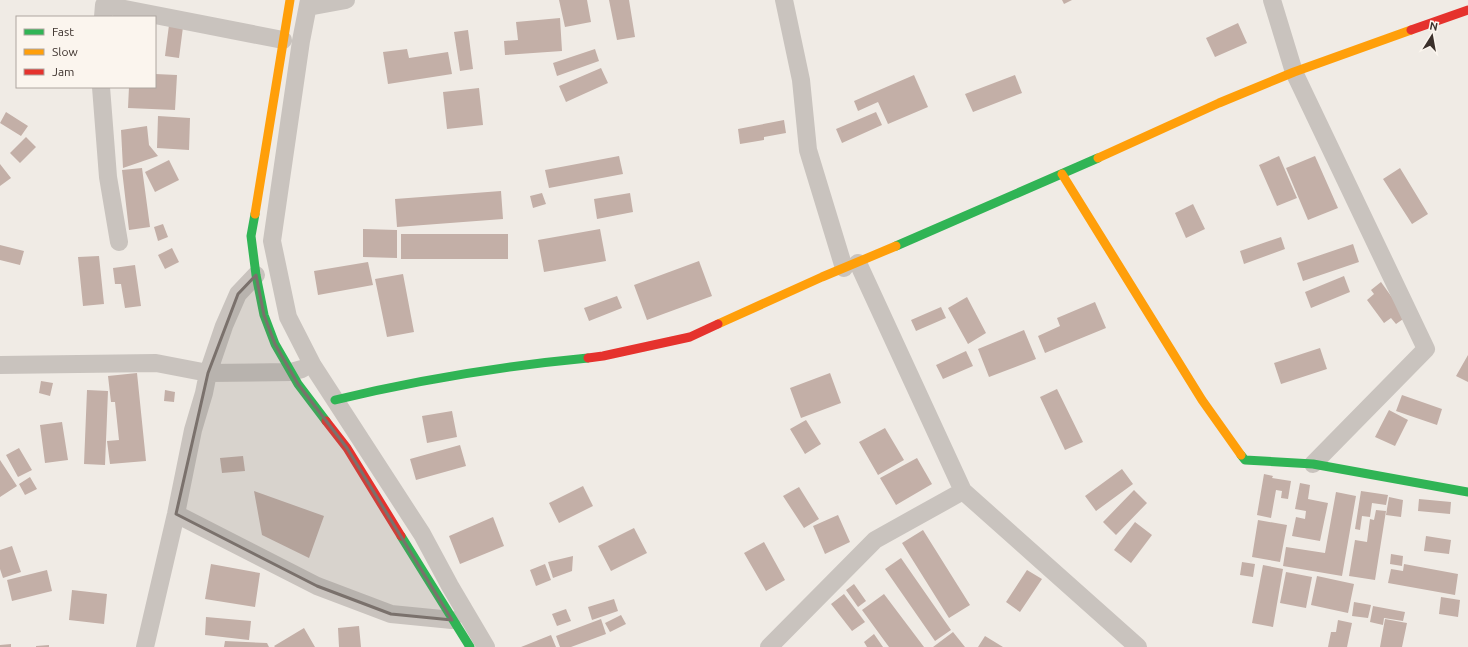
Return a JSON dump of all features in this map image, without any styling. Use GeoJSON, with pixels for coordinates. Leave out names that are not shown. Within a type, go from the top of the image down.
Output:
{"type":"FeatureCollection","features":[{"type":"Feature","properties":{"kind":"street"},"geometry":{"type":"LineString","coordinates":[[290,0],[251,236],[256,275],[264,315],[275,344],[298,384],[347,448],[470,647]]}},
{"type":"Feature","properties":{"kind":"street"},"geometry":{"type":"LineString","coordinates":[[346,0],[308,3],[301,41],[272,241],[288,317],[313,366],[422,534],[450,586],[486,647]]}},
{"type":"Feature","properties":{"kind":"street"},"geometry":{"type":"LineString","coordinates":[[784,0],[801,80],[808,150],[851,265],[963,491],[1138,647]]}},
{"type":"Feature","properties":{"kind":"street"},"geometry":{"type":"LineString","coordinates":[[1272,0],[1294,72],[1426,349],[1314,464]]}},
{"type":"Feature","properties":{"kind":"street"},"geometry":{"type":"LineString","coordinates":[[103,16],[104,5],[283,40]]}},
{"type":"Feature","properties":{"kind":"street"},"geometry":{"type":"LineString","coordinates":[[335,400],[382,389],[506,367],[555,360],[603,356],[690,337],[822,277],[1062,174],[1219,103],[1294,72],[1468,10]]}},
{"type":"Feature","properties":{"kind":"street"},"geometry":{"type":"LineString","coordinates":[[101,88],[108,177],[118,242]]}},
{"type":"Feature","properties":{"kind":"street"},"geometry":{"type":"LineString","coordinates":[[1062,174],[1202,400],[1245,460],[1314,464],[1468,492]]}},
{"type":"Feature","properties":{"kind":"street"},"geometry":{"type":"LineString","coordinates":[[145,647],[176,514],[193,430],[204,393],[208,373],[224,326],[238,294],[256,275]]}},
{"type":"Feature","properties":{"kind":"street"},"geometry":{"type":"LineString","coordinates":[[0,365],[156,363],[208,373],[291,372],[313,366]]}},
{"type":"Feature","properties":{"kind":"street"},"geometry":{"type":"LineString","coordinates":[[769,647],[875,540],[963,491]]}},
{"type":"Feature","properties":{"kind":"street"},"geometry":{"type":"LineString","coordinates":[[176,514],[317,586],[391,614],[452,620]]}},
{"type":"Feature","properties":{"kind":"highlighted area"},"geometry":{"type":"Polygon","coordinates":[[[256,275],[264,315],[275,344],[298,384],[347,448],[452,620],[391,614],[317,586],[176,514],[208,373],[238,294],[256,275]]]}},
{"type":"Feature","properties":{"kind":"building"},"geometry":{"type":"Polygon","coordinates":[[[559,0],[587,0],[591,22],[565,27],[559,0]]]}},
{"type":"Feature","properties":{"kind":"building"},"geometry":{"type":"Polygon","coordinates":[[[609,0],[629,0],[635,37],[617,40],[609,0]]]}},
{"type":"Feature","properties":{"kind":"building"},"geometry":{"type":"Polygon","coordinates":[[[1062,0],[1072,0],[1064,4],[1062,0]]]}},
{"type":"Feature","properties":{"kind":"building"},"geometry":{"type":"Polygon","coordinates":[[[560,18],[562,51],[505,55],[504,41],[518,40],[516,22],[560,18]]]}},
{"type":"Feature","properties":{"kind":"building"},"geometry":{"type":"Polygon","coordinates":[[[1238,23],[1247,43],[1215,57],[1206,38],[1238,23]]]}},
{"type":"Feature","properties":{"kind":"building"},"geometry":{"type":"Polygon","coordinates":[[[169,25],[183,27],[179,58],[165,56],[169,25]]]}},
{"type":"Feature","properties":{"kind":"building"},"geometry":{"type":"Polygon","coordinates":[[[468,30],[473,69],[460,71],[454,32],[468,30]]]}},
{"type":"Feature","properties":{"kind":"building"},"geometry":{"type":"Polygon","coordinates":[[[407,49],[409,58],[448,52],[452,74],[388,84],[383,52],[407,49]]]}},
{"type":"Feature","properties":{"kind":"building"},"geometry":{"type":"Polygon","coordinates":[[[595,49],[599,61],[557,76],[553,63],[595,49]]]}},
{"type":"Feature","properties":{"kind":"building"},"geometry":{"type":"Polygon","coordinates":[[[601,68],[608,83],[566,102],[559,86],[601,68]]]}},
{"type":"Feature","properties":{"kind":"building"},"geometry":{"type":"Polygon","coordinates":[[[156,74],[177,75],[175,110],[128,108],[129,88],[156,88],[156,74]]]}},
{"type":"Feature","properties":{"kind":"building"},"geometry":{"type":"Polygon","coordinates":[[[914,75],[928,107],[888,124],[878,102],[858,111],[854,101],[914,75]]]}},
{"type":"Feature","properties":{"kind":"building"},"geometry":{"type":"Polygon","coordinates":[[[1015,75],[1022,93],[973,112],[965,94],[1015,75]]]}},
{"type":"Feature","properties":{"kind":"building"},"geometry":{"type":"Polygon","coordinates":[[[479,88],[483,125],[447,129],[443,92],[479,88]]]}},
{"type":"Feature","properties":{"kind":"building"},"geometry":{"type":"Polygon","coordinates":[[[6,112],[28,126],[21,136],[0,123],[6,112]]]}},
{"type":"Feature","properties":{"kind":"building"},"geometry":{"type":"Polygon","coordinates":[[[876,112],[882,125],[842,143],[836,129],[876,112]]]}},
{"type":"Feature","properties":{"kind":"building"},"geometry":{"type":"Polygon","coordinates":[[[158,116],[190,118],[189,150],[157,148],[158,116]]]}},
{"type":"Feature","properties":{"kind":"building"},"geometry":{"type":"Polygon","coordinates":[[[784,120],[786,133],[764,137],[764,140],[740,144],[738,129],[784,120]]]}},
{"type":"Feature","properties":{"kind":"building"},"geometry":{"type":"Polygon","coordinates":[[[147,126],[149,145],[158,156],[123,168],[121,130],[147,126]]]}},
{"type":"Feature","properties":{"kind":"building"},"geometry":{"type":"Polygon","coordinates":[[[26,137],[36,147],[20,163],[10,153],[26,137]]]}},
{"type":"Feature","properties":{"kind":"building"},"geometry":{"type":"Polygon","coordinates":[[[619,156],[623,174],[549,188],[545,170],[619,156]]]}},
{"type":"Feature","properties":{"kind":"building"},"geometry":{"type":"Polygon","coordinates":[[[1279,156],[1297,198],[1277,206],[1259,165],[1279,156]]]}},
{"type":"Feature","properties":{"kind":"building"},"geometry":{"type":"Polygon","coordinates":[[[1315,156],[1338,208],[1308,220],[1286,168],[1315,156]]]}},
{"type":"Feature","properties":{"kind":"building"},"geometry":{"type":"Polygon","coordinates":[[[169,160],[179,180],[155,192],[145,172],[169,160]]]}},
{"type":"Feature","properties":{"kind":"building"},"geometry":{"type":"Polygon","coordinates":[[[0,164],[11,178],[0,186],[0,164]]]}},
{"type":"Feature","properties":{"kind":"building"},"geometry":{"type":"Polygon","coordinates":[[[142,168],[150,227],[129,230],[122,170],[142,168]]]}},
{"type":"Feature","properties":{"kind":"building"},"geometry":{"type":"Polygon","coordinates":[[[1400,168],[1428,214],[1412,224],[1383,179],[1400,168]]]}},
{"type":"Feature","properties":{"kind":"building"},"geometry":{"type":"Polygon","coordinates":[[[501,191],[503,219],[397,227],[395,199],[501,191]]]}},
{"type":"Feature","properties":{"kind":"building"},"geometry":{"type":"Polygon","coordinates":[[[542,193],[546,204],[533,208],[530,196],[542,193]]]}},
{"type":"Feature","properties":{"kind":"building"},"geometry":{"type":"Polygon","coordinates":[[[630,193],[633,212],[597,219],[594,199],[630,193]]]}},
{"type":"Feature","properties":{"kind":"building"},"geometry":{"type":"Polygon","coordinates":[[[1193,204],[1205,229],[1186,238],[1175,213],[1193,204]]]}},
{"type":"Feature","properties":{"kind":"building"},"geometry":{"type":"Polygon","coordinates":[[[163,224],[168,237],[158,241],[154,227],[163,224]]]}},
{"type":"Feature","properties":{"kind":"building"},"geometry":{"type":"Polygon","coordinates":[[[363,229],[397,230],[397,258],[363,257],[363,229]]]}},
{"type":"Feature","properties":{"kind":"building"},"geometry":{"type":"Polygon","coordinates":[[[600,229],[606,261],[544,272],[538,240],[600,229]]]}},
{"type":"Feature","properties":{"kind":"building"},"geometry":{"type":"Polygon","coordinates":[[[401,234],[508,234],[508,259],[401,259],[401,234]]]}},
{"type":"Feature","properties":{"kind":"building"},"geometry":{"type":"Polygon","coordinates":[[[1281,237],[1285,249],[1244,264],[1240,251],[1281,237]]]}},
{"type":"Feature","properties":{"kind":"building"},"geometry":{"type":"Polygon","coordinates":[[[1353,244],[1359,262],[1303,281],[1297,263],[1353,244]]]}},
{"type":"Feature","properties":{"kind":"building"},"geometry":{"type":"Polygon","coordinates":[[[0,245],[24,251],[20,265],[0,260],[0,245]]]}},
{"type":"Feature","properties":{"kind":"building"},"geometry":{"type":"Polygon","coordinates":[[[172,248],[179,262],[165,269],[158,255],[172,248]]]}},
{"type":"Feature","properties":{"kind":"building"},"geometry":{"type":"Polygon","coordinates":[[[99,256],[104,304],[83,306],[78,257],[99,256]]]}},
{"type":"Feature","properties":{"kind":"building"},"geometry":{"type":"Polygon","coordinates":[[[699,261],[712,296],[647,320],[634,285],[699,261]]]}},
{"type":"Feature","properties":{"kind":"building"},"geometry":{"type":"Polygon","coordinates":[[[368,262],[373,285],[318,295],[314,271],[368,262]]]}},
{"type":"Feature","properties":{"kind":"building"},"geometry":{"type":"Polygon","coordinates":[[[135,265],[141,306],[125,308],[121,284],[115,284],[113,268],[135,265]]]}},
{"type":"Feature","properties":{"kind":"building"},"geometry":{"type":"Polygon","coordinates":[[[403,274],[414,332],[387,337],[375,279],[403,274]]]}},
{"type":"Feature","properties":{"kind":"building"},"geometry":{"type":"Polygon","coordinates":[[[1344,276],[1350,292],[1311,308],[1305,292],[1344,276]]]}},
{"type":"Feature","properties":{"kind":"building"},"geometry":{"type":"Polygon","coordinates":[[[1381,282],[1406,317],[1396,324],[1391,318],[1384,323],[1367,300],[1374,294],[1371,290],[1381,282]]]}},
{"type":"Feature","properties":{"kind":"building"},"geometry":{"type":"Polygon","coordinates":[[[617,296],[622,308],[589,321],[584,308],[617,296]]]}},
{"type":"Feature","properties":{"kind":"building"},"geometry":{"type":"Polygon","coordinates":[[[967,297],[986,333],[968,344],[948,308],[967,297]]]}},
{"type":"Feature","properties":{"kind":"building"},"geometry":{"type":"Polygon","coordinates":[[[1095,302],[1106,328],[1045,353],[1038,336],[1060,326],[1057,318],[1095,302]]]}},
{"type":"Feature","properties":{"kind":"building"},"geometry":{"type":"Polygon","coordinates":[[[941,307],[946,318],[916,331],[911,320],[941,307]]]}},
{"type":"Feature","properties":{"kind":"building"},"geometry":{"type":"Polygon","coordinates":[[[1024,330],[1036,359],[989,377],[978,349],[1024,330]]]}},
{"type":"Feature","properties":{"kind":"building"},"geometry":{"type":"Polygon","coordinates":[[[1320,348],[1327,369],[1281,384],[1274,363],[1320,348]]]}},
{"type":"Feature","properties":{"kind":"building"},"geometry":{"type":"Polygon","coordinates":[[[966,351],[973,366],[943,379],[936,365],[966,351]]]}},
{"type":"Feature","properties":{"kind":"building"},"geometry":{"type":"Polygon","coordinates":[[[1468,355],[1468,382],[1456,376],[1468,355]]]}},
{"type":"Feature","properties":{"kind":"building"},"geometry":{"type":"Polygon","coordinates":[[[137,373],[146,461],[110,464],[107,441],[119,440],[115,402],[111,402],[108,376],[137,373]]]}},
{"type":"Feature","properties":{"kind":"building"},"geometry":{"type":"Polygon","coordinates":[[[830,373],[841,403],[801,418],[790,388],[830,373]]]}},
{"type":"Feature","properties":{"kind":"building"},"geometry":{"type":"Polygon","coordinates":[[[41,381],[53,383],[50,396],[39,393],[41,381]]]}},
{"type":"Feature","properties":{"kind":"building"},"geometry":{"type":"Polygon","coordinates":[[[1057,389],[1083,442],[1065,450],[1040,397],[1057,389]]]}},
{"type":"Feature","properties":{"kind":"building"},"geometry":{"type":"Polygon","coordinates":[[[87,390],[108,391],[105,465],[84,464],[87,390]]]}},
{"type":"Feature","properties":{"kind":"building"},"geometry":{"type":"Polygon","coordinates":[[[165,390],[175,392],[174,402],[164,401],[165,390]]]}},
{"type":"Feature","properties":{"kind":"building"},"geometry":{"type":"Polygon","coordinates":[[[1402,395],[1442,409],[1437,425],[1396,411],[1402,395]]]}},
{"type":"Feature","properties":{"kind":"building"},"geometry":{"type":"Polygon","coordinates":[[[1389,410],[1408,420],[1395,446],[1375,437],[1389,410]]]}},
{"type":"Feature","properties":{"kind":"building"},"geometry":{"type":"Polygon","coordinates":[[[452,411],[457,437],[427,443],[422,416],[452,411]]]}},
{"type":"Feature","properties":{"kind":"building"},"geometry":{"type":"Polygon","coordinates":[[[806,420],[821,444],[805,454],[790,429],[806,420]]]}},
{"type":"Feature","properties":{"kind":"building"},"geometry":{"type":"Polygon","coordinates":[[[62,422],[68,460],[45,463],[40,425],[62,422]]]}},
{"type":"Feature","properties":{"kind":"building"},"geometry":{"type":"Polygon","coordinates":[[[885,428],[904,460],[878,475],[859,442],[885,428]]]}},
{"type":"Feature","properties":{"kind":"building"},"geometry":{"type":"Polygon","coordinates":[[[460,445],[466,466],[416,480],[410,459],[460,445]]]}},
{"type":"Feature","properties":{"kind":"building"},"geometry":{"type":"Polygon","coordinates":[[[19,448],[32,470],[18,477],[6,455],[19,448]]]}},
{"type":"Feature","properties":{"kind":"building"},"geometry":{"type":"Polygon","coordinates":[[[243,456],[245,471],[222,473],[220,458],[243,456]]]}},
{"type":"Feature","properties":{"kind":"building"},"geometry":{"type":"Polygon","coordinates":[[[917,458],[932,484],[896,505],[880,478],[917,458]]]}},
{"type":"Feature","properties":{"kind":"building"},"geometry":{"type":"Polygon","coordinates":[[[0,460],[17,486],[0,497],[0,460]]]}},
{"type":"Feature","properties":{"kind":"building"},"geometry":{"type":"Polygon","coordinates":[[[1122,469],[1133,484],[1096,511],[1085,496],[1122,469]]]}},
{"type":"Feature","properties":{"kind":"building"},"geometry":{"type":"Polygon","coordinates":[[[1264,474],[1273,476],[1272,478],[1291,481],[1288,499],[1281,498],[1282,491],[1276,490],[1271,518],[1257,515],[1264,474]]]}},
{"type":"Feature","properties":{"kind":"building"},"geometry":{"type":"Polygon","coordinates":[[[30,477],[37,489],[25,495],[19,484],[30,477]]]}},
{"type":"Feature","properties":{"kind":"building"},"geometry":{"type":"Polygon","coordinates":[[[1300,483],[1310,485],[1308,499],[1328,503],[1320,541],[1292,536],[1296,517],[1305,519],[1306,511],[1295,509],[1300,483]]]}},
{"type":"Feature","properties":{"kind":"building"},"geometry":{"type":"Polygon","coordinates":[[[583,486],[593,506],[559,523],[549,503],[583,486]]]}},
{"type":"Feature","properties":{"kind":"building"},"geometry":{"type":"Polygon","coordinates":[[[799,487],[819,519],[804,528],[783,496],[799,487]]]}},
{"type":"Feature","properties":{"kind":"building"},"geometry":{"type":"Polygon","coordinates":[[[1134,490],[1147,503],[1116,535],[1103,522],[1134,490]]]}},
{"type":"Feature","properties":{"kind":"building"},"geometry":{"type":"Polygon","coordinates":[[[254,491],[324,516],[309,558],[262,535],[254,491]]]}},
{"type":"Feature","properties":{"kind":"building"},"geometry":{"type":"Polygon","coordinates":[[[1361,491],[1388,495],[1386,505],[1372,503],[1370,517],[1362,516],[1360,530],[1355,529],[1361,491]]]}},
{"type":"Feature","properties":{"kind":"building"},"geometry":{"type":"Polygon","coordinates":[[[1336,492],[1356,496],[1342,576],[1283,566],[1286,547],[1325,553],[1336,492]]]}},
{"type":"Feature","properties":{"kind":"building"},"geometry":{"type":"Polygon","coordinates":[[[1389,497],[1403,500],[1401,517],[1386,515],[1389,497]]]}},
{"type":"Feature","properties":{"kind":"building"},"geometry":{"type":"Polygon","coordinates":[[[1419,499],[1451,502],[1450,514],[1418,511],[1419,499]]]}},
{"type":"Feature","properties":{"kind":"building"},"geometry":{"type":"Polygon","coordinates":[[[1376,510],[1386,511],[1375,580],[1349,576],[1355,540],[1367,542],[1370,519],[1374,520],[1376,510]]]}},
{"type":"Feature","properties":{"kind":"building"},"geometry":{"type":"Polygon","coordinates":[[[838,515],[850,542],[825,554],[813,526],[838,515]]]}},
{"type":"Feature","properties":{"kind":"building"},"geometry":{"type":"Polygon","coordinates":[[[493,517],[504,546],[460,564],[449,536],[493,517]]]}},
{"type":"Feature","properties":{"kind":"building"},"geometry":{"type":"Polygon","coordinates":[[[1258,520],[1287,525],[1280,562],[1252,557],[1258,520]]]}},
{"type":"Feature","properties":{"kind":"building"},"geometry":{"type":"Polygon","coordinates":[[[1135,522],[1152,535],[1131,563],[1114,550],[1135,522]]]}},
{"type":"Feature","properties":{"kind":"building"},"geometry":{"type":"Polygon","coordinates":[[[634,528],[647,553],[611,571],[598,546],[634,528]]]}},
{"type":"Feature","properties":{"kind":"building"},"geometry":{"type":"Polygon","coordinates":[[[923,530],[970,605],[949,618],[902,543],[923,530]]]}},
{"type":"Feature","properties":{"kind":"building"},"geometry":{"type":"Polygon","coordinates":[[[1426,536],[1451,540],[1449,554],[1424,551],[1426,536]]]}},
{"type":"Feature","properties":{"kind":"building"},"geometry":{"type":"Polygon","coordinates":[[[764,542],[785,580],[766,591],[744,553],[764,542]]]}},
{"type":"Feature","properties":{"kind":"building"},"geometry":{"type":"Polygon","coordinates":[[[12,546],[21,572],[3,578],[0,569],[0,550],[12,546]]]}},
{"type":"Feature","properties":{"kind":"building"},"geometry":{"type":"Polygon","coordinates":[[[1391,554],[1403,556],[1402,566],[1390,564],[1391,554]]]}},
{"type":"Feature","properties":{"kind":"building"},"geometry":{"type":"Polygon","coordinates":[[[573,556],[572,571],[553,578],[548,562],[573,556]]]}},
{"type":"Feature","properties":{"kind":"building"},"geometry":{"type":"Polygon","coordinates":[[[901,558],[951,630],[935,641],[885,569],[901,558]]]}},
{"type":"Feature","properties":{"kind":"building"},"geometry":{"type":"Polygon","coordinates":[[[1242,562],[1255,564],[1253,577],[1240,575],[1242,562]]]}},
{"type":"Feature","properties":{"kind":"building"},"geometry":{"type":"Polygon","coordinates":[[[211,564],[260,573],[255,607],[205,599],[211,564]]]}},
{"type":"Feature","properties":{"kind":"building"},"geometry":{"type":"Polygon","coordinates":[[[545,564],[551,580],[536,586],[530,570],[545,564]]]}},
{"type":"Feature","properties":{"kind":"building"},"geometry":{"type":"Polygon","coordinates":[[[1404,564],[1458,574],[1455,595],[1388,583],[1391,569],[1403,571],[1404,564]]]}},
{"type":"Feature","properties":{"kind":"building"},"geometry":{"type":"Polygon","coordinates":[[[1263,565],[1283,569],[1273,627],[1252,623],[1263,565]]]}},
{"type":"Feature","properties":{"kind":"building"},"geometry":{"type":"Polygon","coordinates":[[[47,570],[52,591],[12,601],[7,580],[47,570]]]}},
{"type":"Feature","properties":{"kind":"building"},"geometry":{"type":"Polygon","coordinates":[[[1027,570],[1042,579],[1020,612],[1006,602],[1027,570]]]}},
{"type":"Feature","properties":{"kind":"building"},"geometry":{"type":"Polygon","coordinates":[[[1286,572],[1312,577],[1306,608],[1280,603],[1286,572]]]}},
{"type":"Feature","properties":{"kind":"building"},"geometry":{"type":"Polygon","coordinates":[[[1317,576],[1354,584],[1348,613],[1311,605],[1317,576]]]}},
{"type":"Feature","properties":{"kind":"building"},"geometry":{"type":"Polygon","coordinates":[[[854,584],[866,601],[858,607],[846,590],[854,584]]]}},
{"type":"Feature","properties":{"kind":"building"},"geometry":{"type":"Polygon","coordinates":[[[72,590],[107,594],[104,624],[69,620],[72,590]]]}},
{"type":"Feature","properties":{"kind":"building"},"geometry":{"type":"Polygon","coordinates":[[[844,594],[865,622],[852,631],[831,604],[844,594]]]}},
{"type":"Feature","properties":{"kind":"building"},"geometry":{"type":"Polygon","coordinates":[[[884,594],[924,647],[889,647],[862,610],[884,594]]]}},
{"type":"Feature","properties":{"kind":"building"},"geometry":{"type":"Polygon","coordinates":[[[1441,597],[1460,600],[1458,617],[1439,614],[1441,597]]]}},
{"type":"Feature","properties":{"kind":"building"},"geometry":{"type":"Polygon","coordinates":[[[614,599],[618,611],[592,620],[588,607],[614,599]]]}},
{"type":"Feature","properties":{"kind":"building"},"geometry":{"type":"Polygon","coordinates":[[[1354,602],[1371,605],[1368,618],[1352,616],[1354,602]]]}},
{"type":"Feature","properties":{"kind":"building"},"geometry":{"type":"Polygon","coordinates":[[[1373,606],[1405,612],[1403,621],[1384,618],[1383,625],[1370,622],[1373,606]]]}},
{"type":"Feature","properties":{"kind":"building"},"geometry":{"type":"Polygon","coordinates":[[[566,609],[571,621],[557,626],[552,614],[566,609]]]}},
{"type":"Feature","properties":{"kind":"building"},"geometry":{"type":"Polygon","coordinates":[[[621,615],[626,624],[610,632],[605,623],[621,615]]]}},
{"type":"Feature","properties":{"kind":"building"},"geometry":{"type":"Polygon","coordinates":[[[206,617],[251,621],[249,640],[205,635],[206,617]]]}},
{"type":"Feature","properties":{"kind":"building"},"geometry":{"type":"Polygon","coordinates":[[[601,619],[606,634],[571,647],[560,647],[556,636],[601,619]]]}},
{"type":"Feature","properties":{"kind":"building"},"geometry":{"type":"Polygon","coordinates":[[[1385,619],[1407,623],[1402,647],[1380,647],[1385,619]]]}},
{"type":"Feature","properties":{"kind":"building"},"geometry":{"type":"Polygon","coordinates":[[[1338,620],[1352,623],[1347,647],[1328,647],[1331,632],[1336,632],[1338,620]]]}},
{"type":"Feature","properties":{"kind":"building"},"geometry":{"type":"Polygon","coordinates":[[[359,626],[361,647],[339,647],[338,628],[359,626]]]}},
{"type":"Feature","properties":{"kind":"building"},"geometry":{"type":"Polygon","coordinates":[[[304,628],[315,647],[274,646],[304,628]]]}},
{"type":"Feature","properties":{"kind":"building"},"geometry":{"type":"Polygon","coordinates":[[[953,632],[965,647],[933,647],[953,632]]]}},
{"type":"Feature","properties":{"kind":"building"},"geometry":{"type":"Polygon","coordinates":[[[874,634],[883,647],[867,647],[864,642],[874,634]]]}},
{"type":"Feature","properties":{"kind":"building"},"geometry":{"type":"Polygon","coordinates":[[[551,635],[556,647],[521,647],[551,635]]]}},
{"type":"Feature","properties":{"kind":"building"},"geometry":{"type":"Polygon","coordinates":[[[985,636],[1003,647],[978,647],[985,636]]]}},
{"type":"Feature","properties":{"kind":"building"},"geometry":{"type":"Polygon","coordinates":[[[225,641],[267,643],[269,647],[224,647],[225,641]]]}},
{"type":"Feature","properties":{"kind":"building"},"geometry":{"type":"Polygon","coordinates":[[[11,644],[11,647],[0,647],[0,645],[11,644]]]}},
{"type":"Feature","properties":{"kind":"building"},"geometry":{"type":"Polygon","coordinates":[[[49,645],[49,647],[36,647],[36,646],[49,645]]]}},
{"type":"Feature","properties":{"kind":"traffic: fast"},"geometry":{"type":"LineString","coordinates":[[896,246],[1098,158]]}},
{"type":"Feature","properties":{"kind":"traffic: fast"},"geometry":{"type":"LineString","coordinates":[[255,214],[251,236],[256,275],[264,315],[275,344],[298,384],[326,421]]}},
{"type":"Feature","properties":{"kind":"traffic: fast"},"geometry":{"type":"LineString","coordinates":[[335,400],[461,374],[588,358]]}},
{"type":"Feature","properties":{"kind":"traffic: fast"},"geometry":{"type":"LineString","coordinates":[[1241,455],[1245,460],[1313,464],[1468,492]]}},
{"type":"Feature","properties":{"kind":"traffic: fast"},"geometry":{"type":"LineString","coordinates":[[401,536],[470,647]]}},
{"type":"Feature","properties":{"kind":"traffic: slow"},"geometry":{"type":"LineString","coordinates":[[255,214],[290,0]]}},
{"type":"Feature","properties":{"kind":"traffic: slow"},"geometry":{"type":"LineString","coordinates":[[1098,158],[1219,103],[1294,72],[1411,30]]}},
{"type":"Feature","properties":{"kind":"traffic: slow"},"geometry":{"type":"LineString","coordinates":[[1062,174],[1202,400],[1241,455]]}},
{"type":"Feature","properties":{"kind":"traffic: slow"},"geometry":{"type":"LineString","coordinates":[[718,324],[822,277],[896,246]]}},
{"type":"Feature","properties":{"kind":"traffic: jam"},"geometry":{"type":"LineString","coordinates":[[1411,30],[1468,10]]}},
{"type":"Feature","properties":{"kind":"traffic: jam"},"geometry":{"type":"LineString","coordinates":[[588,358],[690,337],[718,324]]}},
{"type":"Feature","properties":{"kind":"traffic: jam"},"geometry":{"type":"LineString","coordinates":[[326,421],[347,448],[401,536]]}}]}
